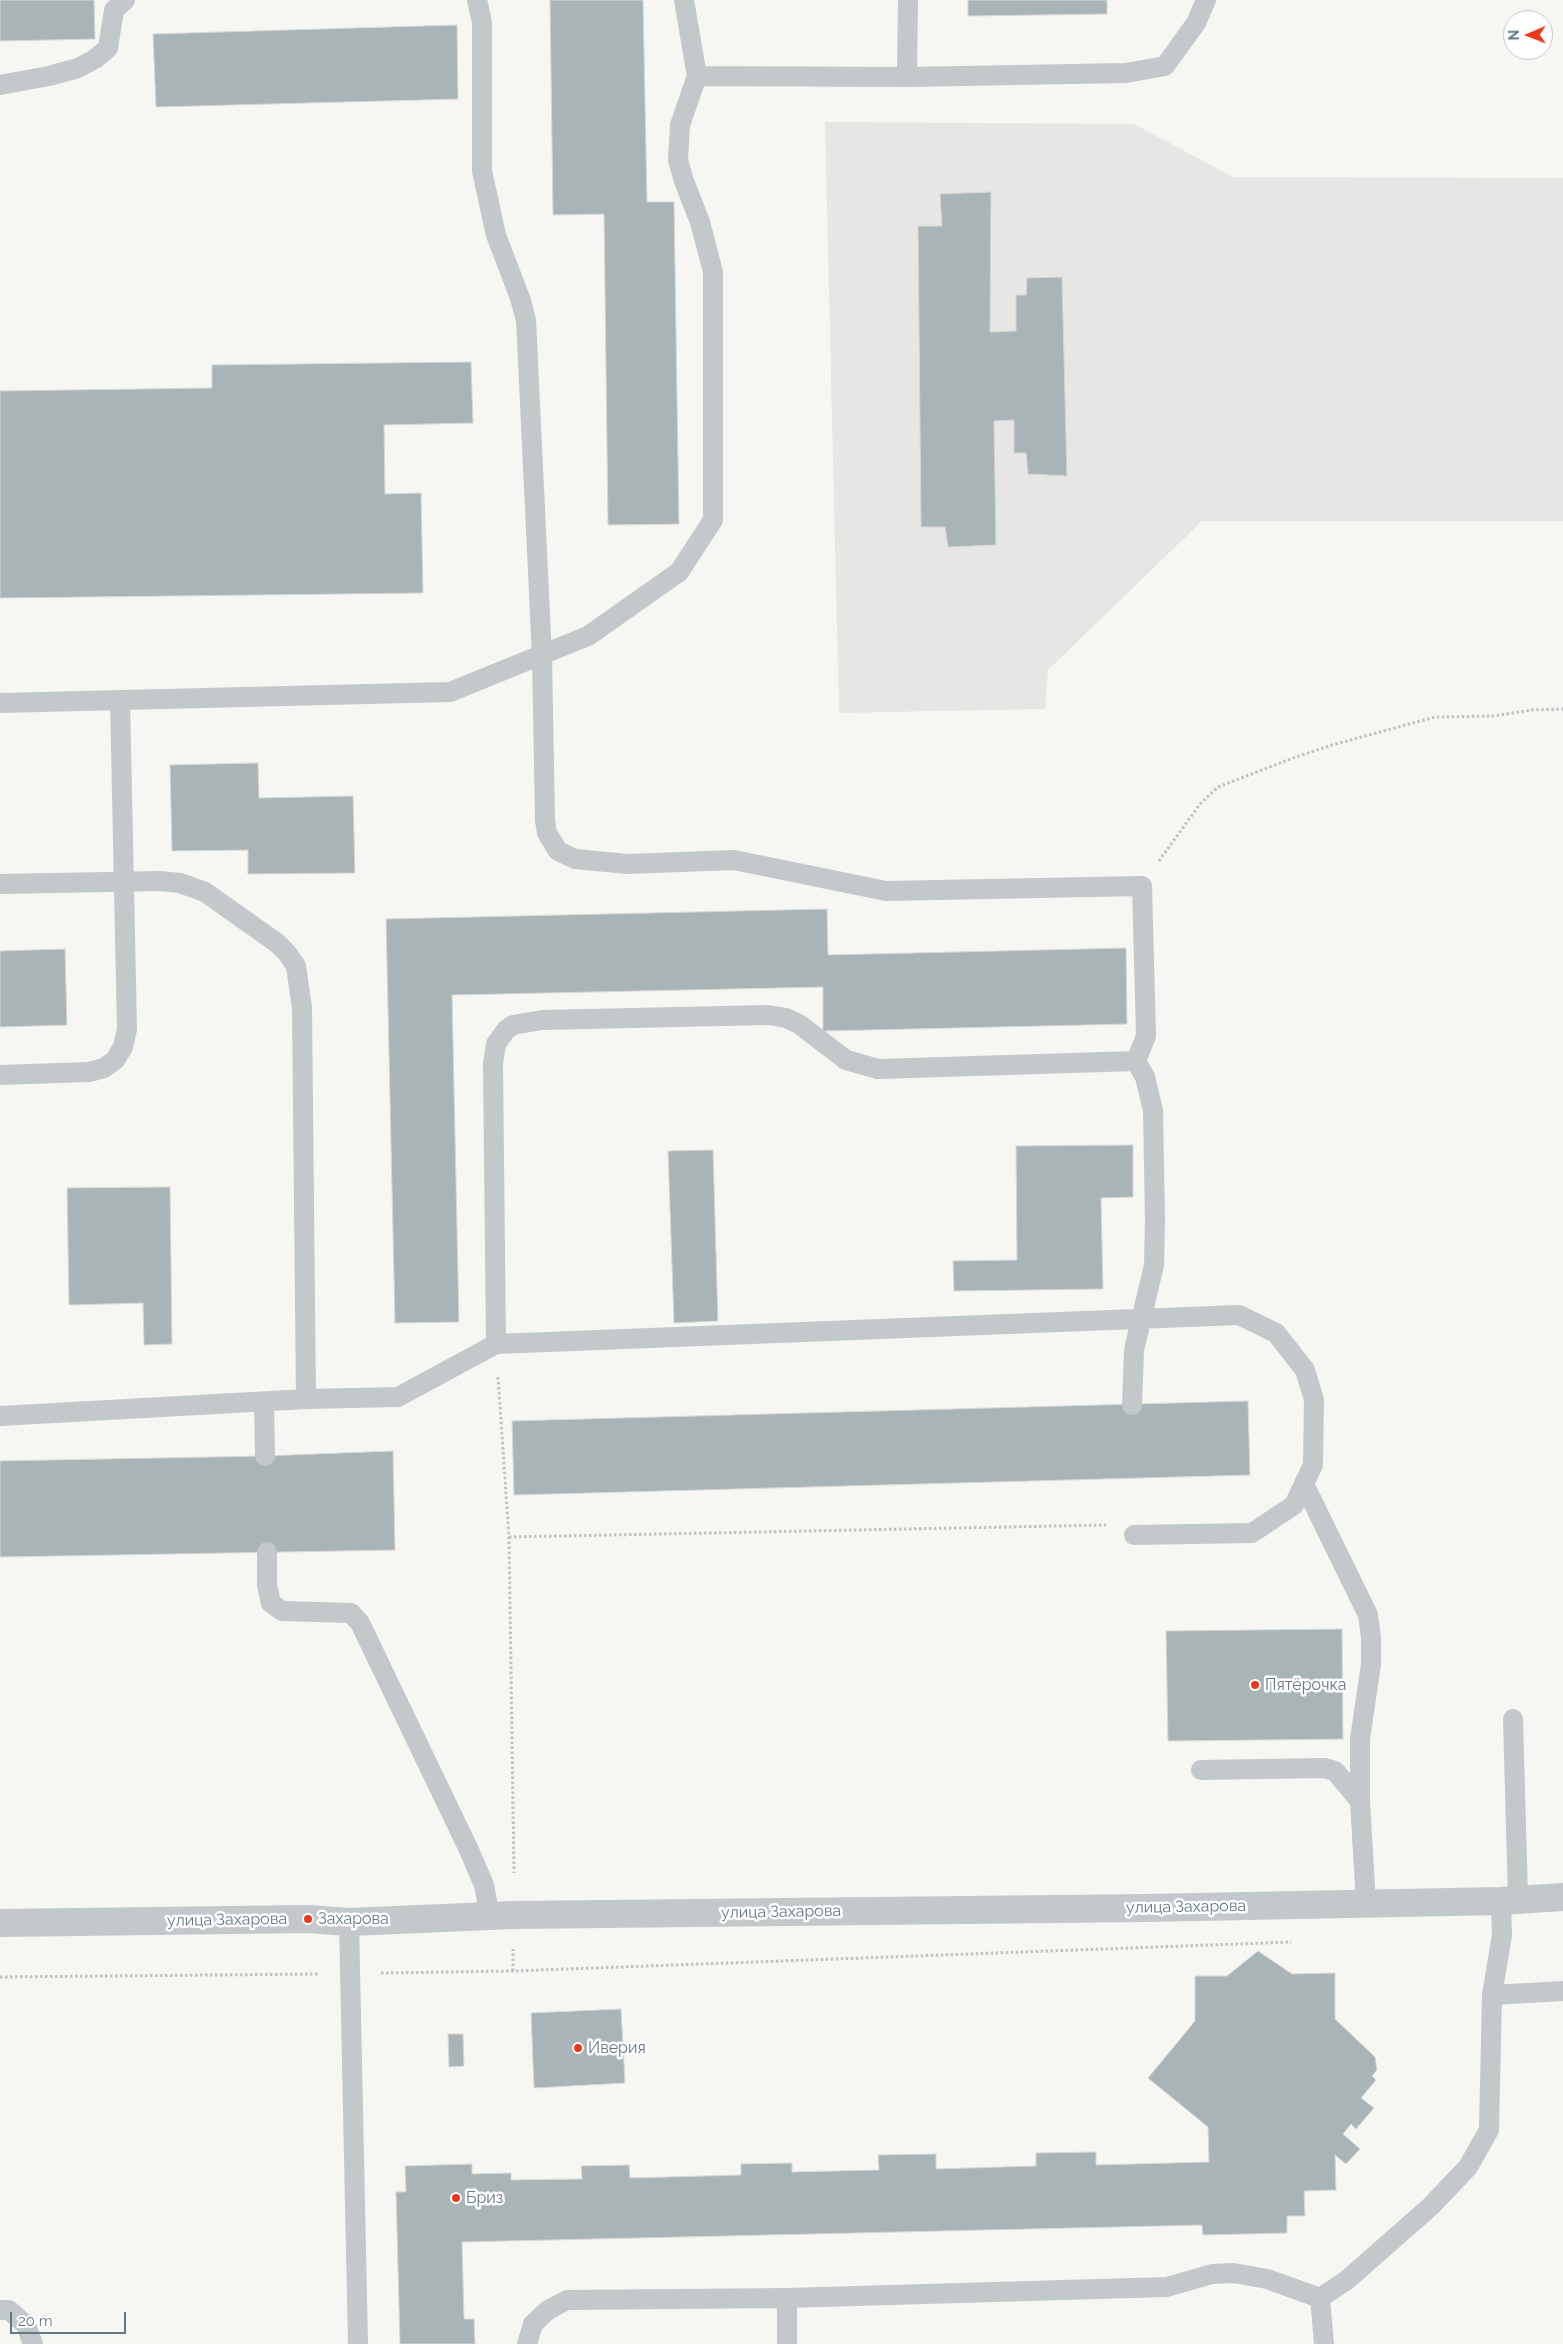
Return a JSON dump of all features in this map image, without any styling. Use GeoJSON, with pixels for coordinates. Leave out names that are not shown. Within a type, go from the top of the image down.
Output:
{"type":"FeatureCollection","features":[{"type":"Feature","properties":{"kind":"street","name":"улица Захарова"},"geometry":{"type":"LineString","coordinates":[[0,1923],[308,1919],[349,1922],[502,1916],[1366,1904],[1563,1897]]}},
{"type":"Feature","properties":{"kind":"lane"},"geometry":{"type":"LineString","coordinates":[[0,85],[49,76],[78,68],[95,59],[108,48],[114,10],[125,0]]}},
{"type":"Feature","properties":{"kind":"lane"},"geometry":{"type":"LineString","coordinates":[[477,0],[482,22],[482,171],[496,235],[520,298],[526,320],[542,657],[544,820],[547,833],[558,851],[575,859],[628,864],[734,860],[886,891],[1142,886],[1146,1036],[1136,1062]]}},
{"type":"Feature","properties":{"kind":"lane"},"geometry":{"type":"LineString","coordinates":[[0,703],[450,692],[542,657],[588,636],[679,572],[713,520],[713,272],[700,222],[678,160],[680,125],[696,76],[684,0]]}},
{"type":"Feature","properties":{"kind":"lane"},"geometry":{"type":"LineString","coordinates":[[907,77],[908,0]]}},
{"type":"Feature","properties":{"kind":"lane"},"geometry":{"type":"LineString","coordinates":[[696,76],[907,77],[1126,73],[1165,66],[1196,23],[1206,0]]}},
{"type":"Feature","properties":{"kind":"lane"},"geometry":{"type":"LineString","coordinates":[[0,1075],[90,1072],[104,1068],[115,1060],[123,1047],[127,1029],[126,882],[120,700]]}},
{"type":"Feature","properties":{"kind":"lane"},"geometry":{"type":"LineString","coordinates":[[0,884],[126,882],[180,884],[205,892],[277,943],[296,966],[302,1008],[306,1399]]}},
{"type":"Feature","properties":{"kind":"lane"},"geometry":{"type":"LineString","coordinates":[[496,1344],[493,1064],[496,1044],[506,1030],[513,1025],[542,1020],[768,1015],[786,1018],[799,1024],[846,1060],[878,1069],[1136,1062]]}},
{"type":"Feature","properties":{"kind":"lane"},"geometry":{"type":"LineString","coordinates":[[1132,1405],[1134,1350],[1154,1265],[1155,1156],[1153,1110],[1145,1078],[1136,1062]]}},
{"type":"Feature","properties":{"kind":"lane"},"geometry":{"type":"LineString","coordinates":[[0,1416],[306,1399],[398,1397],[496,1344],[1141,1318],[1239,1316],[1276,1333],[1306,1370],[1314,1400],[1313,1465],[1294,1505],[1252,1533],[1134,1535]]}},
{"type":"Feature","properties":{"kind":"lane"},"geometry":{"type":"LineString","coordinates":[[264,1402],[265,1456]]}},
{"type":"Feature","properties":{"kind":"lane"},"geometry":{"type":"LineString","coordinates":[[1304,1484],[1368,1615],[1371,1638],[1370,1664],[1360,1739],[1360,1801],[1366,1904]]}},
{"type":"Feature","properties":{"kind":"lane"},"geometry":{"type":"LineString","coordinates":[[267,1552],[267,1585],[272,1603],[282,1611],[351,1613],[360,1623],[484,1885],[502,1916]]}},
{"type":"Feature","properties":{"kind":"lane"},"geometry":{"type":"LineString","coordinates":[[1320,2298],[1347,2280],[1431,2206],[1468,2166],[1490,2130],[1492,1995],[1510,1900],[1513,1719]]}},
{"type":"Feature","properties":{"kind":"lane"},"geometry":{"type":"LineString","coordinates":[[1201,1770],[1324,1768],[1335,1771],[1360,1801]]}},
{"type":"Feature","properties":{"kind":"lane"},"geometry":{"type":"LineString","coordinates":[[349,1922],[358,2344]]}},
{"type":"Feature","properties":{"kind":"lane"},"geometry":{"type":"LineString","coordinates":[[1492,1995],[1563,1991]]}},
{"type":"Feature","properties":{"kind":"lane"},"geometry":{"type":"LineString","coordinates":[[527,2344],[533,2324],[548,2310],[567,2300],[787,2298],[1168,2287],[1212,2274],[1234,2273],[1266,2278],[1320,2298]]}},
{"type":"Feature","properties":{"kind":"lane"},"geometry":{"type":"LineString","coordinates":[[787,2298],[787,2344]]}},
{"type":"Feature","properties":{"kind":"lane"},"geometry":{"type":"LineString","coordinates":[[1320,2298],[1324,2344]]}},
{"type":"Feature","properties":{"kind":"lane"},"geometry":{"type":"LineString","coordinates":[[0,2310],[9,2310],[26,2325],[33,2344]]}},
{"type":"Feature","properties":{"kind":"path"},"geometry":{"type":"LineString","coordinates":[[1142,886],[1200,804],[1218,787],[1332,744],[1435,717],[1493,716],[1532,710],[1563,709]]}},
{"type":"Feature","properties":{"kind":"path"},"geometry":{"type":"LineString","coordinates":[[496,1344],[509,1537],[502,1916],[513,1971]]}},
{"type":"Feature","properties":{"kind":"path"},"geometry":{"type":"LineString","coordinates":[[509,1537],[1114,1525]]}},
{"type":"Feature","properties":{"kind":"path"},"geometry":{"type":"LineString","coordinates":[[0,1977],[513,1971],[1295,1942]]}},
{"type":"Feature","properties":{"kind":"shaded area"},"geometry":{"type":"Polygon","coordinates":[[[825,122],[1134,124],[1233,177],[1563,178],[1563,521],[1202,521],[1048,670],[1045,709],[839,713],[825,122]]]}},
{"type":"Feature","properties":{"kind":"building"},"geometry":{"type":"Polygon","coordinates":[[[0,0],[94,0],[95,39],[0,41],[0,0]]]}},
{"type":"Feature","properties":{"kind":"building"},"geometry":{"type":"Polygon","coordinates":[[[550,0],[643,0],[647,202],[674,202],[679,524],[608,525],[604,214],[553,215],[550,0]]]}},
{"type":"Feature","properties":{"kind":"building"},"geometry":{"type":"Polygon","coordinates":[[[968,0],[1107,0],[1107,14],[968,16],[968,0]]]}},
{"type":"Feature","properties":{"kind":"building"},"geometry":{"type":"Polygon","coordinates":[[[457,25],[458,99],[156,107],[153,34],[457,25]]]}},
{"type":"Feature","properties":{"kind":"building"},"geometry":{"type":"Polygon","coordinates":[[[991,192],[990,332],[1016,331],[1016,295],[1026,295],[1027,278],[1062,277],[1067,476],[1028,474],[1026,453],[1014,453],[1014,420],[994,421],[996,545],[948,547],[945,527],[921,527],[918,226],[942,226],[940,194],[991,192]]]}},
{"type":"Feature","properties":{"kind":"building"},"geometry":{"type":"Polygon","coordinates":[[[471,362],[473,423],[384,425],[385,494],[421,493],[423,593],[0,598],[0,391],[212,388],[212,365],[471,362]]]}},
{"type":"Feature","properties":{"kind":"building"},"geometry":{"type":"Polygon","coordinates":[[[258,763],[259,798],[353,796],[355,873],[248,874],[248,850],[172,851],[170,765],[258,763]]]}},
{"type":"Feature","properties":{"kind":"building"},"geometry":{"type":"Polygon","coordinates":[[[827,909],[828,955],[1126,948],[1127,1024],[823,1031],[823,987],[452,995],[459,1322],[395,1323],[386,919],[827,909]]]}},
{"type":"Feature","properties":{"kind":"building"},"geometry":{"type":"Polygon","coordinates":[[[65,949],[67,1025],[0,1027],[0,951],[65,949]]]}},
{"type":"Feature","properties":{"kind":"building"},"geometry":{"type":"Polygon","coordinates":[[[1133,1145],[1133,1197],[1101,1198],[1103,1289],[954,1291],[953,1261],[1017,1260],[1016,1146],[1133,1145]]]}},
{"type":"Feature","properties":{"kind":"building"},"geometry":{"type":"Polygon","coordinates":[[[713,1150],[718,1321],[674,1323],[668,1151],[713,1150]]]}},
{"type":"Feature","properties":{"kind":"building"},"geometry":{"type":"Polygon","coordinates":[[[170,1187],[172,1344],[144,1345],[143,1303],[69,1305],[67,1188],[170,1187]]]}},
{"type":"Feature","properties":{"kind":"building"},"geometry":{"type":"Polygon","coordinates":[[[1248,1401],[1250,1475],[514,1495],[512,1421],[1248,1401]]]}},
{"type":"Feature","properties":{"kind":"building"},"geometry":{"type":"Polygon","coordinates":[[[393,1451],[395,1550],[0,1557],[0,1461],[265,1456],[393,1451]]]}},
{"type":"Feature","properties":{"kind":"building","name":"Пятёрочка"},"geometry":{"type":"Polygon","coordinates":[[[1342,1629],[1343,1739],[1168,1741],[1166,1631],[1342,1629]]]}},
{"type":"Feature","properties":{"kind":"building"},"geometry":{"type":"Polygon","coordinates":[[[1258,1951],[1292,1974],[1335,1973],[1335,2019],[1375,2057],[1377,2070],[1372,2076],[1376,2080],[1361,2098],[1374,2108],[1356,2129],[1351,2124],[1343,2134],[1360,2149],[1346,2164],[1335,2155],[1336,2190],[1304,2191],[1305,2216],[1287,2216],[1287,2233],[1203,2235],[1202,2225],[462,2242],[464,2319],[474,2319],[475,2344],[400,2344],[396,2192],[406,2192],[405,2166],[472,2164],[472,2174],[511,2173],[511,2180],[582,2179],[581,2166],[629,2165],[630,2178],[741,2175],[741,2164],[792,2163],[792,2172],[879,2170],[878,2155],[936,2154],[936,2169],[1036,2166],[1036,2153],[1096,2152],[1096,2165],[1209,2162],[1208,2127],[1148,2078],[1195,2021],[1195,1976],[1227,1976],[1258,1951]]]}},
{"type":"Feature","properties":{"kind":"building","name":"Иверия"},"geometry":{"type":"Polygon","coordinates":[[[621,2009],[625,2083],[534,2088],[531,2013],[621,2009]]]}},
{"type":"Feature","properties":{"kind":"building"},"geometry":{"type":"Polygon","coordinates":[[[448,2034],[463,2034],[464,2066],[449,2067],[448,2034]]]}},
{"type":"Feature","properties":{"kind":"place","name":"Пятёрочка"},"geometry":{"type":"Point","coordinates":[1255,1685]}},
{"type":"Feature","properties":{"kind":"place","name":"Захарова"},"geometry":{"type":"Point","coordinates":[308,1919]}},
{"type":"Feature","properties":{"kind":"place","name":"Иверия"},"geometry":{"type":"Point","coordinates":[578,2048]}},
{"type":"Feature","properties":{"kind":"place","name":"Бриз"},"geometry":{"type":"Point","coordinates":[456,2198]}}]}
